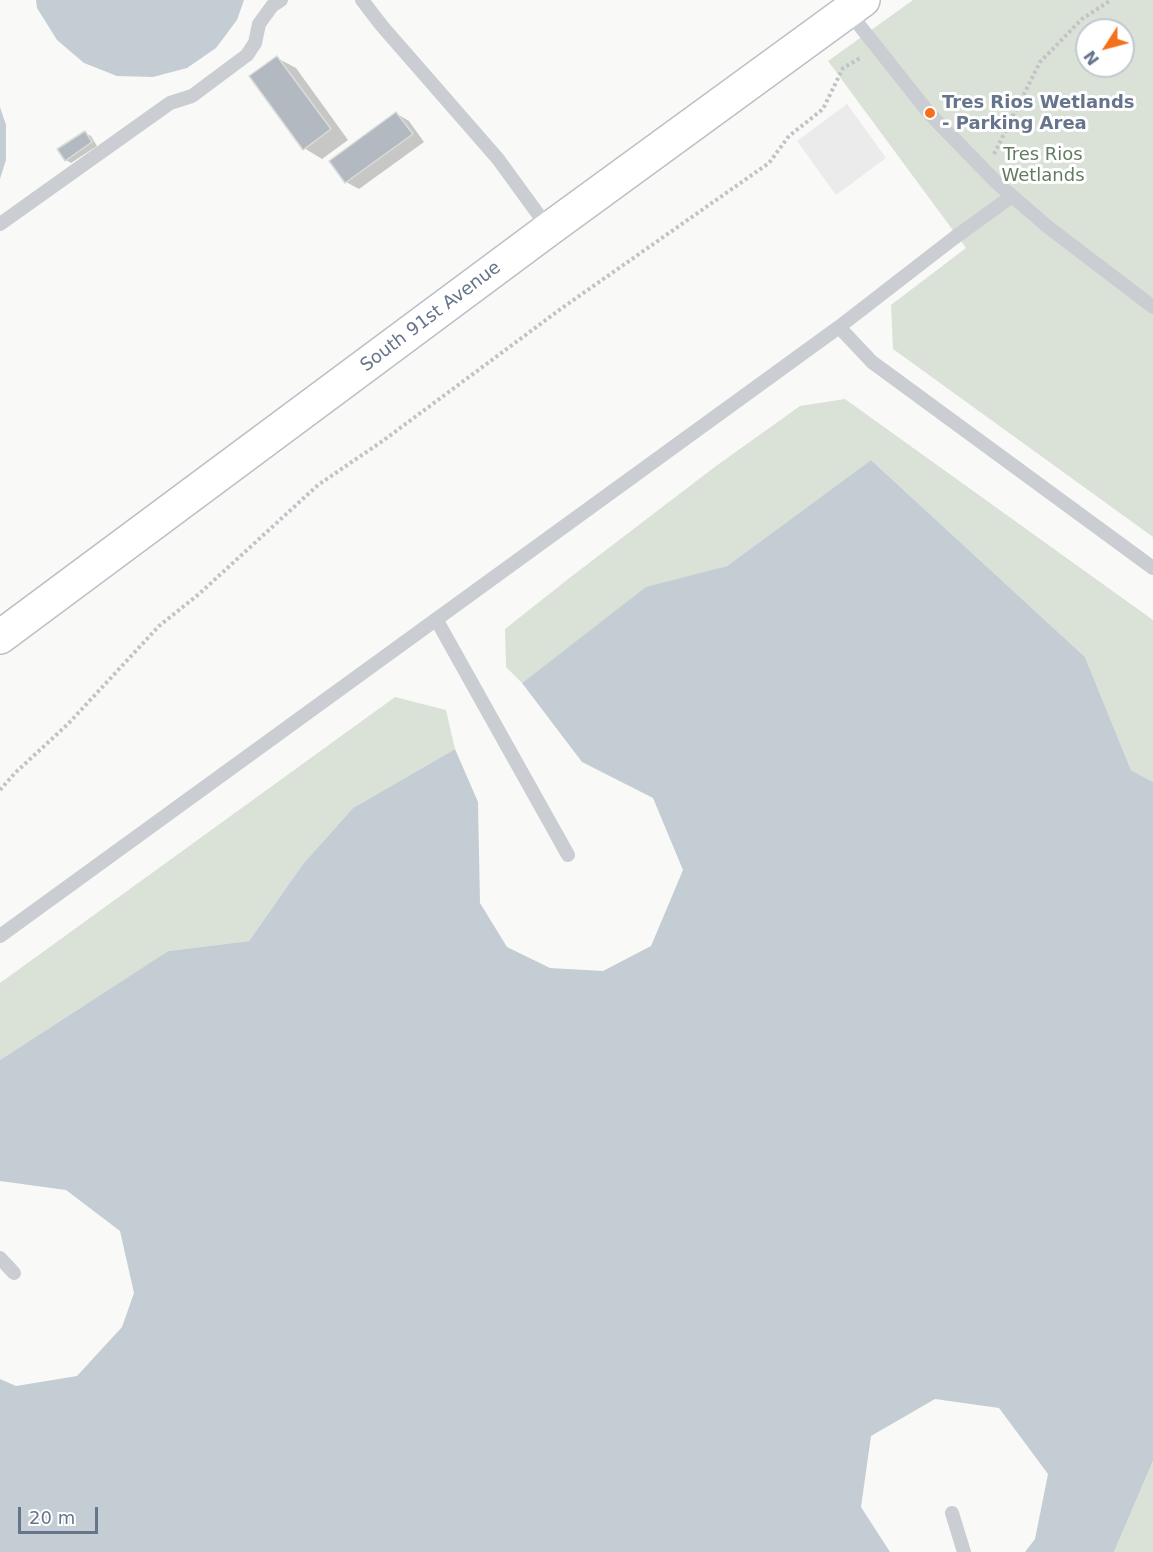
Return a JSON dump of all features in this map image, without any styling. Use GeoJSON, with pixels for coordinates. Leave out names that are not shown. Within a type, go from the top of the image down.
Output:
{"type":"FeatureCollection","features":[{"type":"Feature","properties":{"kind":"main road","name":"South 91st Avenue"},"geometry":{"type":"LineString","coordinates":[[0,637],[549,229],[856,6]]}},
{"type":"Feature","properties":{"kind":"lane"},"geometry":{"type":"LineString","coordinates":[[0,224],[170,103],[192,96],[247,55],[255,43],[259,24],[272,6],[280,0]]}},
{"type":"Feature","properties":{"kind":"lane"},"geometry":{"type":"LineString","coordinates":[[362,0],[498,159],[549,229]]}},
{"type":"Feature","properties":{"kind":"lane"},"geometry":{"type":"LineString","coordinates":[[856,6],[877,48],[929,113],[986,171],[1047,227],[1153,307]]}},
{"type":"Feature","properties":{"kind":"lane"},"geometry":{"type":"LineString","coordinates":[[0,936],[839,327],[1012,196]]}},
{"type":"Feature","properties":{"kind":"lane"},"geometry":{"type":"LineString","coordinates":[[839,327],[872,362],[1153,568]]}},
{"type":"Feature","properties":{"kind":"lane"},"geometry":{"type":"LineString","coordinates":[[436,619],[568,855]]}},
{"type":"Feature","properties":{"kind":"lane"},"geometry":{"type":"LineString","coordinates":[[0,1258],[14,1273]]}},
{"type":"Feature","properties":{"kind":"lane"},"geometry":{"type":"LineString","coordinates":[[952,1513],[964,1552]]}},
{"type":"Feature","properties":{"kind":"path"},"geometry":{"type":"LineString","coordinates":[[986,171],[1040,62],[1082,19],[1111,0]]}},
{"type":"Feature","properties":{"kind":"path"},"geometry":{"type":"LineString","coordinates":[[0,790],[68,724],[159,626],[207,586],[318,485],[384,440],[562,308],[769,163],[789,136],[823,109],[843,68],[877,48]]}},
{"type":"Feature","properties":{"kind":"shaded area"},"geometry":{"type":"Polygon","coordinates":[[[36,0],[244,0],[237,20],[216,48],[187,68],[153,77],[117,76],[84,63],[57,40],[37,8],[36,0]]]}},
{"type":"Feature","properties":{"kind":"shaded area"},"geometry":{"type":"Polygon","coordinates":[[[847,104],[886,158],[836,195],[797,141],[847,104]]]}},
{"type":"Feature","properties":{"kind":"shaded area"},"geometry":{"type":"Polygon","coordinates":[[[0,107],[6,125],[6,160],[0,179],[0,107]]]}},
{"type":"Feature","properties":{"kind":"shaded area"},"geometry":{"type":"Polygon","coordinates":[[[871,460],[1085,657],[1131,770],[1153,782],[1153,1461],[1114,1552],[1025,1552],[1035,1539],[1048,1474],[999,1408],[935,1399],[871,1436],[861,1507],[890,1552],[0,1552],[0,1379],[16,1386],[77,1376],[122,1327],[134,1293],[120,1231],[66,1190],[0,1181],[0,1060],[168,951],[249,941],[303,864],[353,808],[455,749],[478,802],[480,903],[507,947],[550,968],[603,971],[651,946],[683,870],[653,798],[582,762],[522,683],[646,587],[727,566],[871,460]]]}},
{"type":"Feature","properties":{"kind":"green space","name":"Tres Rios Wetlands"},"geometry":{"type":"Polygon","coordinates":[[[913,0],[1153,0],[1153,537],[893,349],[891,305],[966,248],[828,61],[913,0]]]}},
{"type":"Feature","properties":{"kind":"green space"},"geometry":{"type":"Polygon","coordinates":[[[845,399],[1153,620],[1153,782],[1131,770],[1085,657],[871,460],[727,566],[646,588],[522,683],[506,667],[505,629],[572,576],[716,466],[800,406],[845,399]]]}},
{"type":"Feature","properties":{"kind":"green space"},"geometry":{"type":"Polygon","coordinates":[[[395,697],[446,710],[455,749],[353,808],[303,864],[249,941],[168,951],[0,1060],[0,983],[395,697]]]}},
{"type":"Feature","properties":{"kind":"green space"},"geometry":{"type":"Polygon","coordinates":[[[1153,1461],[1153,1552],[1114,1552],[1153,1461]]]}},
{"type":"Feature","properties":{"kind":"building"},"geometry":{"type":"Polygon","coordinates":[[[277,56],[331,129],[303,150],[249,76],[277,56]]]}},
{"type":"Feature","properties":{"kind":"building"},"geometry":{"type":"Polygon","coordinates":[[[396,112],[413,134],[345,183],[329,161],[396,112]]]}},
{"type":"Feature","properties":{"kind":"building"},"geometry":{"type":"Polygon","coordinates":[[[85,131],[92,142],[65,161],[57,149],[85,131]]]}},
{"type":"Feature","properties":{"kind":"place","name":"Tres Rios Wetlands - Parking Area"},"geometry":{"type":"Point","coordinates":[930,113]}}]}
